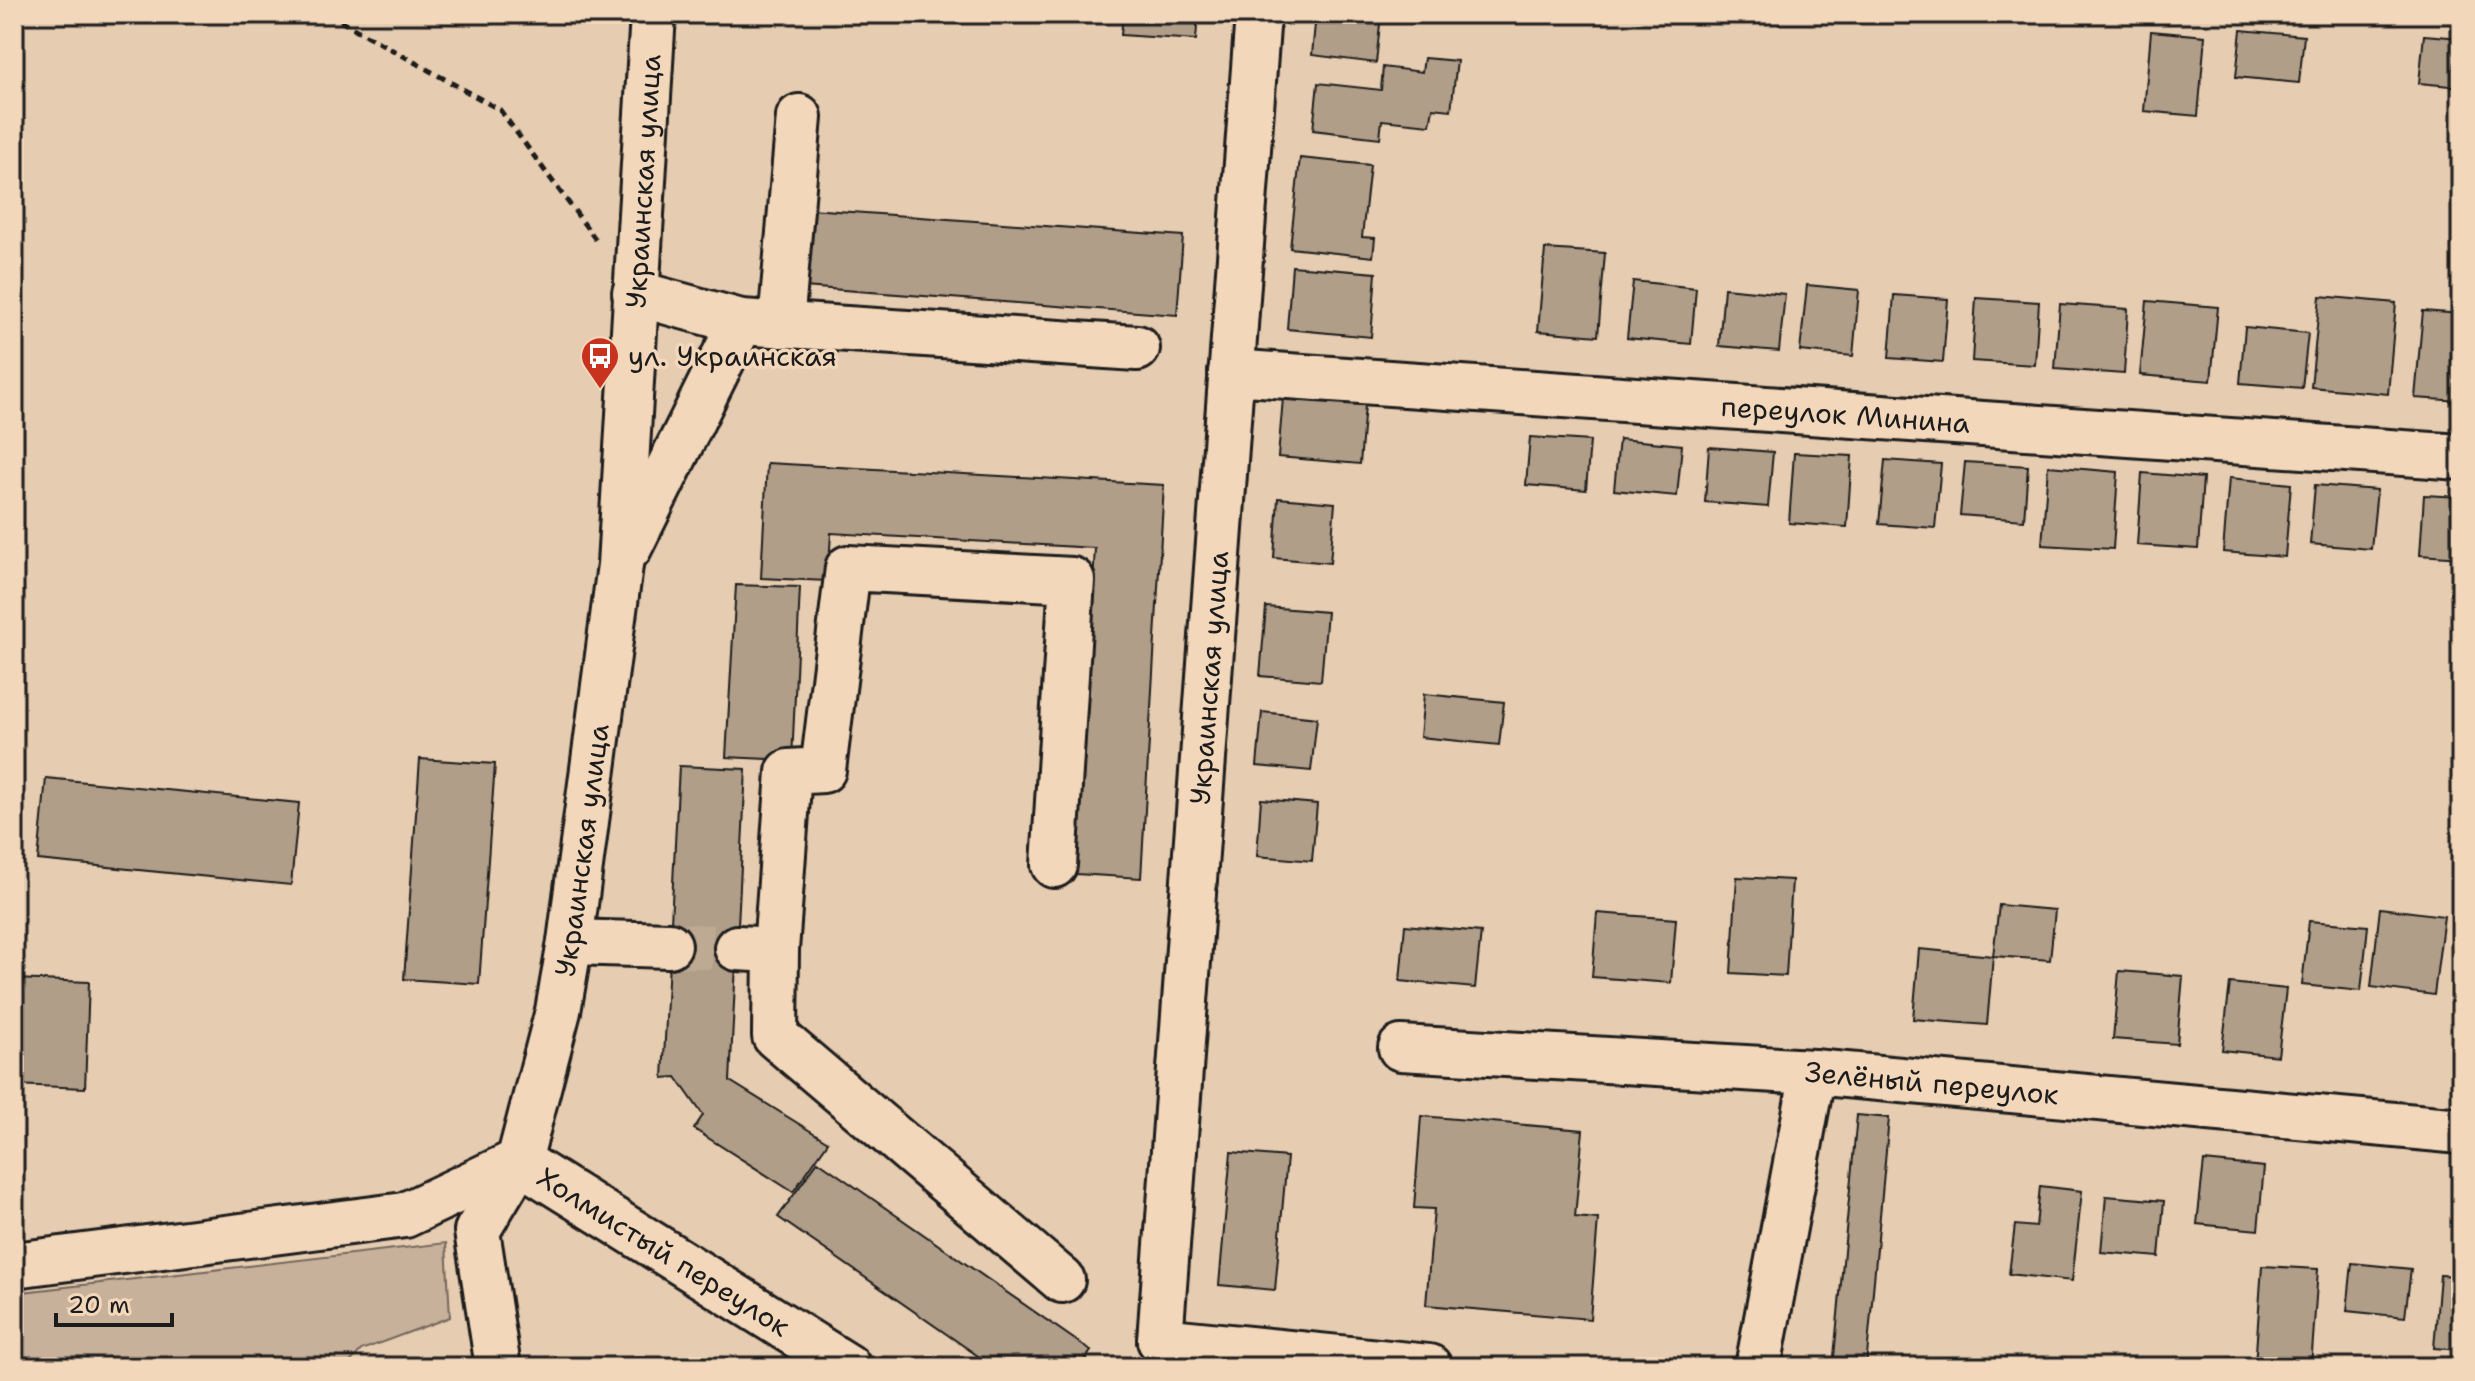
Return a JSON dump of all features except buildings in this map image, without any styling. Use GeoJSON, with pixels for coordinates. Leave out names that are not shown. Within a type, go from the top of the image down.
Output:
{"type":"FeatureCollection","features":[{"type":"Feature","properties":{"kind":"street","name":"Украинская улица"},"geometry":{"type":"LineString","coordinates":[[498,1367],[477,1231],[519,1161],[558,1011],[570,942],[620,565],[653,14]]}},
{"type":"Feature","properties":{"kind":"street","name":"Украинская улица"},"geometry":{"type":"LineString","coordinates":[[1150,1354],[1258,14]]}},
{"type":"Feature","properties":{"kind":"street"},"geometry":{"type":"LineString","coordinates":[[620,565],[761,323],[799,117]]}},
{"type":"Feature","properties":{"kind":"street"},"geometry":{"type":"LineString","coordinates":[[635,293],[761,323],[1137,348]]}},
{"type":"Feature","properties":{"kind":"street","name":"переулок Минина"},"geometry":{"type":"LineString","coordinates":[[1231,372],[2461,457]]}},
{"type":"Feature","properties":{"kind":"street"},"geometry":{"type":"LineString","coordinates":[[1054,865],[1072,580],[848,568],[823,770],[789,772],[756,949],[775,1036],[1062,1280]]}},
{"type":"Feature","properties":{"kind":"street"},"geometry":{"type":"LineString","coordinates":[[570,942],[669,945]]}},
{"type":"Feature","properties":{"kind":"street","name":"Зелёный переулок"},"geometry":{"type":"LineString","coordinates":[[1401,1048],[1813,1072],[2461,1131]]}},
{"type":"Feature","properties":{"kind":"street"},"geometry":{"type":"LineString","coordinates":[[1758,1367],[1813,1072]]}},
{"type":"Feature","properties":{"kind":"street"},"geometry":{"type":"LineString","coordinates":[[14,1265],[405,1215],[519,1161]]}},
{"type":"Feature","properties":{"kind":"street","name":"Холмистый переулок"},"geometry":{"type":"LineString","coordinates":[[519,1161],[848,1367]]}},
{"type":"Feature","properties":{"kind":"street"},"geometry":{"type":"LineString","coordinates":[[1150,1354],[1429,1367]]}},
{"type":"Feature","properties":{"kind":"path"},"geometry":{"type":"LineString","coordinates":[[328,14],[500,110],[635,293]]}},
{"type":"Feature","properties":{"kind":"shaded area"},"geometry":{"type":"Polygon","coordinates":[[[446,1243],[450,1317],[361,1350],[346,1367],[14,1367],[14,1293],[446,1243]]]}},
{"type":"Feature","properties":{"kind":"tunnel"},"geometry":{"type":"LineString","coordinates":[[669,945],[737,948]]}},
{"type":"Feature","properties":{"kind":"place","name":"ул. Украинская"},"geometry":{"type":"Point","coordinates":[600,390]}}]}
